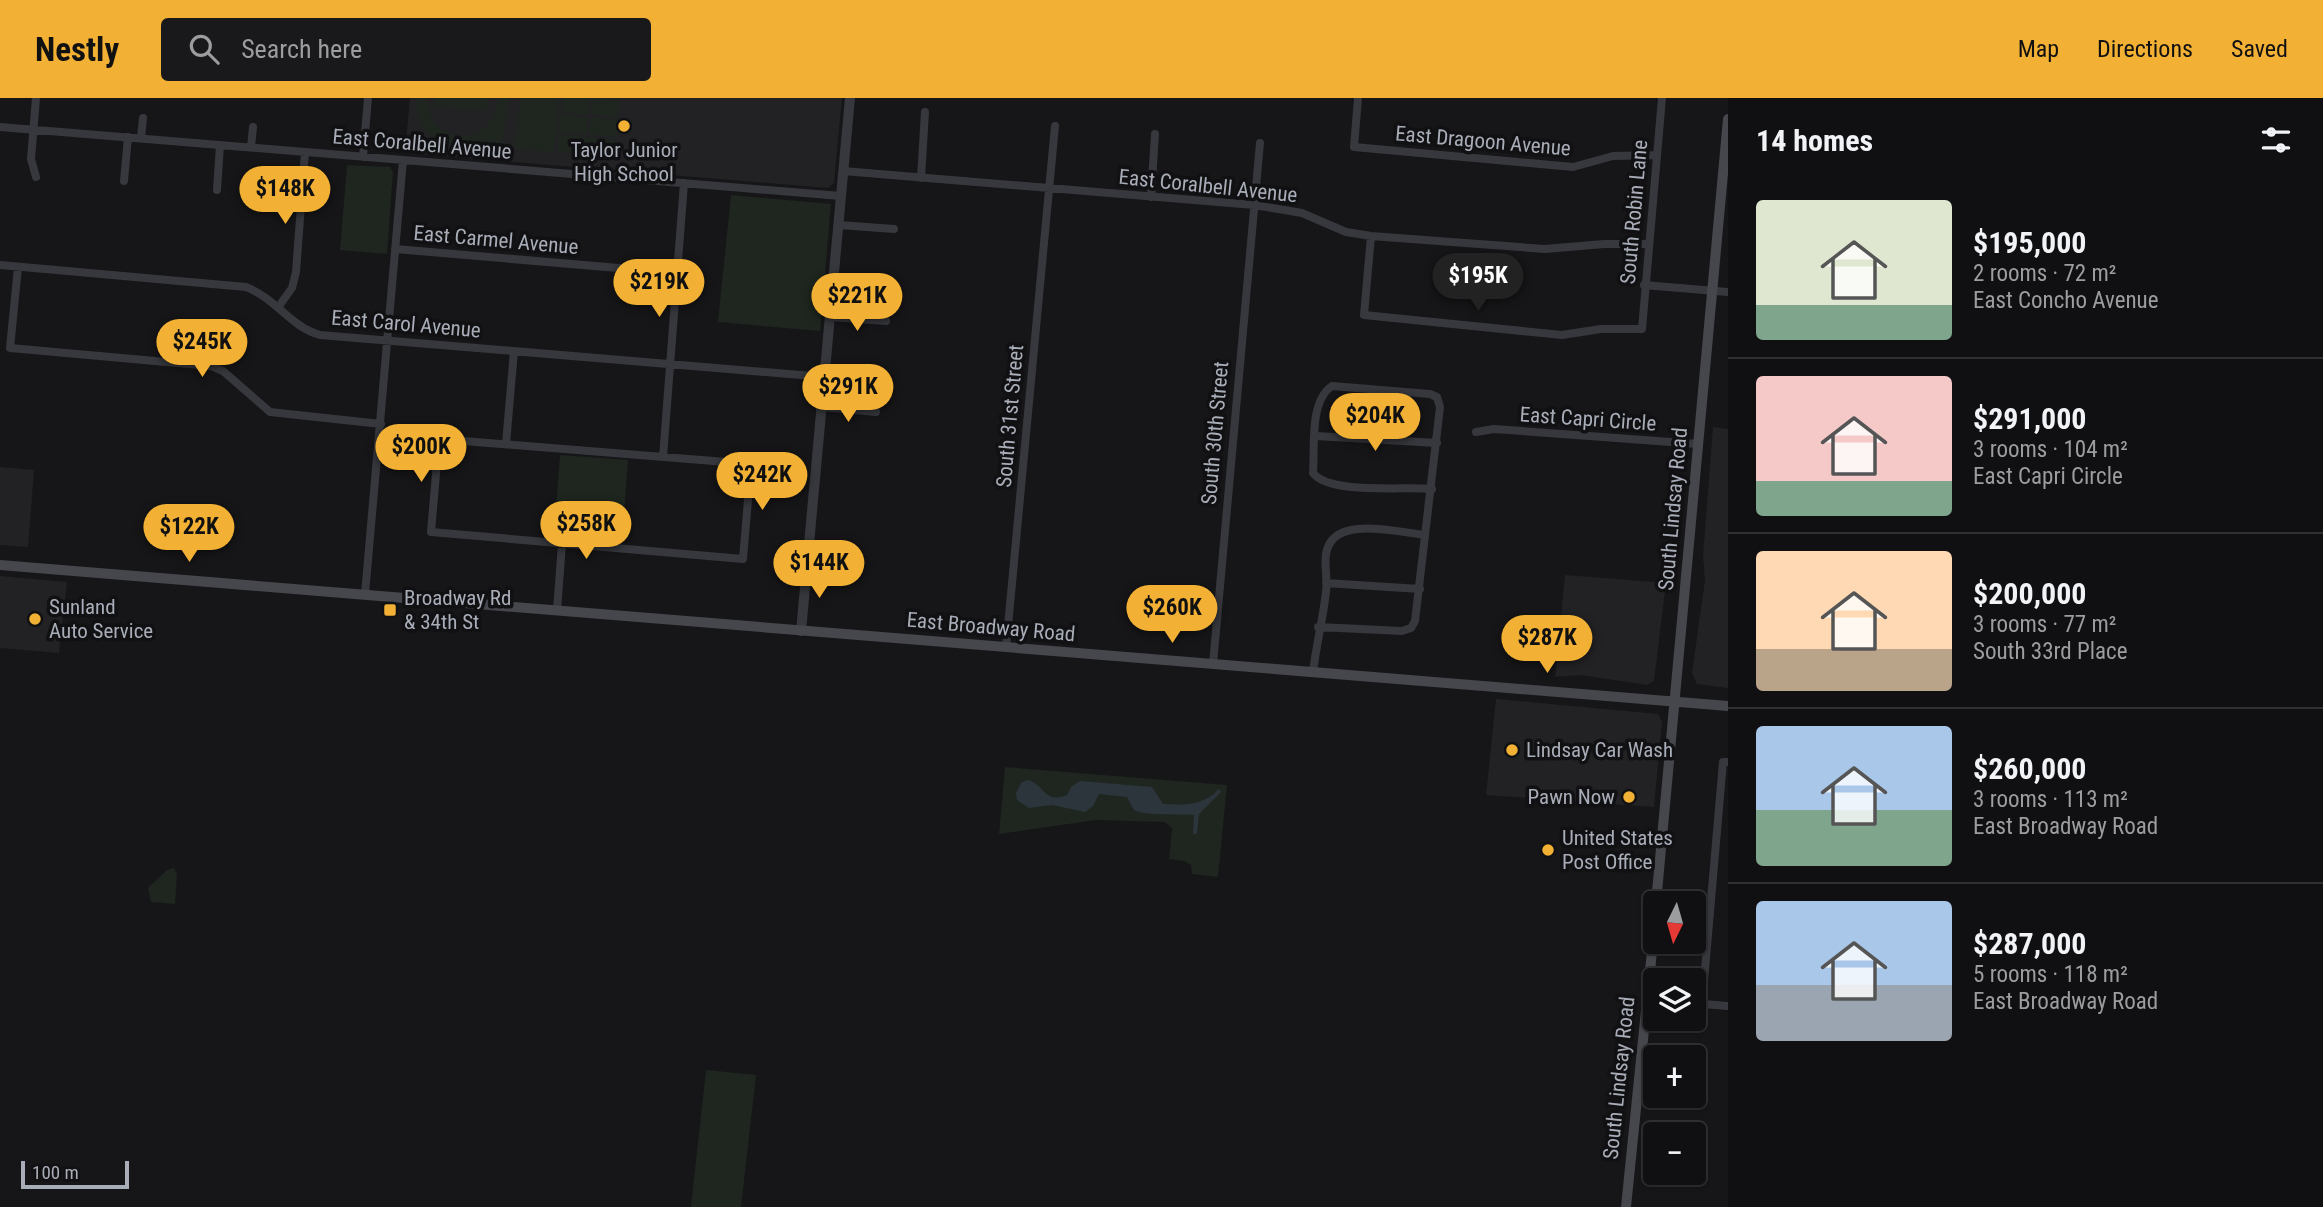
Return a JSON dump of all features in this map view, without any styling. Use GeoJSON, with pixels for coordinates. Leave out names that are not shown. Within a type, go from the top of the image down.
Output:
{"type":"FeatureCollection","features":[{"type":"Feature","properties":{"kind":"main road","name":"South Lindsay Road"},"geometry":{"type":"LineString","coordinates":[[1657,891],[1728,119]]}},
{"type":"Feature","properties":{"kind":"main road","name":"East Broadway Road"},"geometry":{"type":"LineString","coordinates":[[0,565],[1728,706]]}},
{"type":"Feature","properties":{"kind":"main road","name":"South Lindsay Road"},"geometry":{"type":"LineString","coordinates":[[1626,1207],[1652,954]]}},
{"type":"Feature","properties":{"kind":"street"},"geometry":{"type":"LineString","coordinates":[[36,98],[31,159],[36,177]]}},
{"type":"Feature","properties":{"kind":"street"},"geometry":{"type":"LineString","coordinates":[[363,156],[368,98]]}},
{"type":"Feature","properties":{"kind":"street"},"geometry":{"type":"LineString","coordinates":[[801,631],[850,98]]}},
{"type":"Feature","properties":{"kind":"street","name":"East Dragoon Avenue"},"geometry":{"type":"LineString","coordinates":[[1358,98],[1354,147],[1573,167],[1613,156],[1657,155]]}},
{"type":"Feature","properties":{"kind":"street","name":"South Robin Lane"},"geometry":{"type":"LineString","coordinates":[[1371,236],[1364,315],[1562,335],[1601,329],[1642,329],[1662,98]]}},
{"type":"Feature","properties":{"kind":"street"},"geometry":{"type":"LineString","coordinates":[[921,178],[925,112]]}},
{"type":"Feature","properties":{"kind":"street"},"geometry":{"type":"LineString","coordinates":[[142,138],[144,118]]}},
{"type":"Feature","properties":{"kind":"street","name":"South 31st Street"},"geometry":{"type":"LineString","coordinates":[[1006,647],[1055,126]]}},
{"type":"Feature","properties":{"kind":"street","name":"East Coralbell Avenue"},"geometry":{"type":"LineString","coordinates":[[0,127],[841,196]]}},
{"type":"Feature","properties":{"kind":"street"},"geometry":{"type":"LineString","coordinates":[[251,147],[253,127]]}},
{"type":"Feature","properties":{"kind":"street"},"geometry":{"type":"LineString","coordinates":[[1151,197],[1155,134]]}},
{"type":"Feature","properties":{"kind":"street"},"geometry":{"type":"LineString","coordinates":[[124,181],[128,137]]}},
{"type":"Feature","properties":{"kind":"street","name":"South 30th Street"},"geometry":{"type":"LineString","coordinates":[[1213,664],[1260,143]]}},
{"type":"Feature","properties":{"kind":"street"},"geometry":{"type":"LineString","coordinates":[[217,190],[220,145]]}},
{"type":"Feature","properties":{"kind":"street"},"geometry":{"type":"LineString","coordinates":[[279,306],[292,288],[296,272],[305,152]]}},
{"type":"Feature","properties":{"kind":"street"},"geometry":{"type":"LineString","coordinates":[[365,594],[403,160]]}},
{"type":"Feature","properties":{"kind":"street","name":"East Coralbell Avenue"},"geometry":{"type":"LineString","coordinates":[[843,172],[1254,205],[1302,212],[1346,232],[1371,236],[1545,249],[1604,244],[1649,244]]}},
{"type":"Feature","properties":{"kind":"street"},"geometry":{"type":"LineString","coordinates":[[663,457],[684,183]]}},
{"type":"Feature","properties":{"kind":"street"},"geometry":{"type":"LineString","coordinates":[[839,225],[894,229]]}},
{"type":"Feature","properties":{"kind":"street","name":"East Carmel Avenue"},"geometry":{"type":"LineString","coordinates":[[395,249],[677,273]]}},
{"type":"Feature","properties":{"kind":"street","name":"East Carol Avenue"},"geometry":{"type":"LineString","coordinates":[[0,265],[246,287],[265,294],[304,330],[387,340],[825,377]]}},
{"type":"Feature","properties":{"kind":"street"},"geometry":{"type":"LineString","coordinates":[[18,267],[10,348],[211,366],[223,371],[270,412],[284,416],[380,424]]}},
{"type":"Feature","properties":{"kind":"street"},"geometry":{"type":"LineString","coordinates":[[1644,285],[1728,292]]}},
{"type":"Feature","properties":{"kind":"street"},"geometry":{"type":"LineString","coordinates":[[830,317],[886,321]]}},
{"type":"Feature","properties":{"kind":"street"},"geometry":{"type":"LineString","coordinates":[[506,444],[514,351]]}},
{"type":"Feature","properties":{"kind":"street"},"geometry":{"type":"LineString","coordinates":[[1318,627],[1402,631],[1411,628],[1415,621],[1432,489],[1440,407],[1437,397],[1332,386],[1325,391],[1318,404],[1313,473],[1328,484],[1432,489]]}},
{"type":"Feature","properties":{"kind":"street"},"geometry":{"type":"LineString","coordinates":[[822,407],[876,412]]}},
{"type":"Feature","properties":{"kind":"street","name":"East Capri Circle"},"geometry":{"type":"LineString","coordinates":[[1476,432],[1494,429],[1698,444]]}},
{"type":"Feature","properties":{"kind":"street"},"geometry":{"type":"LineString","coordinates":[[1316,436],[1437,443]]}},
{"type":"Feature","properties":{"kind":"street"},"geometry":{"type":"LineString","coordinates":[[439,439],[506,444],[751,464],[743,559],[431,532],[439,439]]}},
{"type":"Feature","properties":{"kind":"street"},"geometry":{"type":"LineString","coordinates":[[1313,673],[1326,583],[1325,556],[1329,541],[1336,533],[1350,529],[1425,535]]}},
{"type":"Feature","properties":{"kind":"street"},"geometry":{"type":"LineString","coordinates":[[557,610],[562,544]]}},
{"type":"Feature","properties":{"kind":"street"},"geometry":{"type":"LineString","coordinates":[[1326,583],[1420,589]]}},
{"type":"Feature","properties":{"kind":"street"},"geometry":{"type":"LineString","coordinates":[[1726,762],[1702,1004],[1728,1006]]}},
{"type":"Feature","properties":{"kind":"street"},"geometry":{"type":"LineString","coordinates":[[1716,844],[1728,845]]}},
{"type":"Feature","properties":{"kind":"street"},"geometry":{"type":"LineString","coordinates":[[1706,915],[1710,915]]}},
{"type":"Feature","properties":{"kind":"shaded area","name":"Taylor Junior High School"},"geometry":{"type":"Polygon","coordinates":[[[410,98],[842,98],[834,183],[828,188],[405,153],[410,98]]]}},
{"type":"Feature","properties":{"kind":"shaded area"},"geometry":{"type":"Polygon","coordinates":[[[417,98],[428,98],[430,114],[438,126],[448,134],[461,136],[474,134],[485,127],[494,115],[498,98],[509,98],[500,158],[490,157],[491,148],[486,143],[460,147],[437,141],[421,125],[417,113],[417,98]]]}},
{"type":"Feature","properties":{"kind":"shaded area"},"geometry":{"type":"Polygon","coordinates":[[[435,98],[488,98],[487,111],[434,106],[435,98]]]}},
{"type":"Feature","properties":{"kind":"shaded area"},"geometry":{"type":"Polygon","coordinates":[[[520,98],[559,98],[554,152],[515,149],[520,98]]]}},
{"type":"Feature","properties":{"kind":"shaded area"},"geometry":{"type":"Polygon","coordinates":[[[563,98],[590,98],[589,115],[561,112],[563,98]]]}},
{"type":"Feature","properties":{"kind":"shaded area"},"geometry":{"type":"Polygon","coordinates":[[[593,98],[620,100],[618,117],[591,114],[593,98]]]}},
{"type":"Feature","properties":{"kind":"shaded area"},"geometry":{"type":"Polygon","coordinates":[[[561,115],[588,118],[587,134],[559,132],[561,115]]]}},
{"type":"Feature","properties":{"kind":"shaded area"},"geometry":{"type":"Polygon","coordinates":[[[591,118],[618,120],[617,137],[589,134],[591,118]]]}},
{"type":"Feature","properties":{"kind":"shaded area"},"geometry":{"type":"Polygon","coordinates":[[[559,135],[587,137],[585,154],[558,151],[559,135]]]}},
{"type":"Feature","properties":{"kind":"shaded area"},"geometry":{"type":"Polygon","coordinates":[[[589,137],[616,140],[615,157],[587,154],[589,137]]]}},
{"type":"Feature","properties":{"kind":"shaded area"},"geometry":{"type":"Polygon","coordinates":[[[347,165],[390,167],[393,172],[387,254],[340,250],[347,165]]]}},
{"type":"Feature","properties":{"kind":"shaded area"},"geometry":{"type":"Polygon","coordinates":[[[731,195],[831,204],[820,331],[718,322],[731,195]]]}},
{"type":"Feature","properties":{"kind":"shaded area"},"geometry":{"type":"Polygon","coordinates":[[[1713,427],[1728,429],[1728,688],[1697,684],[1692,673],[1705,580],[1703,555],[1713,427]]]}},
{"type":"Feature","properties":{"kind":"shaded area"},"geometry":{"type":"Polygon","coordinates":[[[560,455],[628,460],[622,542],[554,536],[560,455]]]}},
{"type":"Feature","properties":{"kind":"shaded area"},"geometry":{"type":"Polygon","coordinates":[[[0,467],[34,470],[28,547],[0,545],[0,467]]]}},
{"type":"Feature","properties":{"kind":"shaded area"},"geometry":{"type":"Polygon","coordinates":[[[1565,575],[1666,583],[1654,681],[1647,685],[1581,675],[1555,677],[1565,575]]]}},
{"type":"Feature","properties":{"kind":"shaded area"},"geometry":{"type":"Polygon","coordinates":[[[0,576],[67,582],[59,653],[0,648],[0,576]]]}},
{"type":"Feature","properties":{"kind":"shaded area"},"geometry":{"type":"Polygon","coordinates":[[[1496,699],[1658,714],[1662,721],[1654,807],[1486,795],[1496,699]]]}},
{"type":"Feature","properties":{"kind":"shaded area"},"geometry":{"type":"Polygon","coordinates":[[[1005,767],[1227,785],[1218,877],[1192,874],[1191,865],[1169,859],[1172,828],[1165,822],[1096,820],[999,834],[1005,767]]]}},
{"type":"Feature","properties":{"kind":"shaded area"},"geometry":{"type":"Polygon","coordinates":[[[1029,780],[1054,797],[1067,795],[1071,787],[1080,781],[1152,787],[1163,804],[1193,803],[1207,799],[1219,789],[1221,792],[1199,814],[1197,834],[1193,834],[1194,815],[1139,812],[1134,810],[1127,797],[1099,794],[1093,806],[1085,812],[1052,805],[1029,808],[1017,800],[1016,793],[1022,782],[1029,780]]]}},
{"type":"Feature","properties":{"kind":"shaded area"},"geometry":{"type":"Polygon","coordinates":[[[174,868],[177,874],[175,904],[151,902],[148,888],[167,870],[174,868]]]}},
{"type":"Feature","properties":{"kind":"shaded area"},"geometry":{"type":"Polygon","coordinates":[[[706,1070],[756,1075],[741,1207],[691,1207],[706,1070]]]}},
{"type":"Feature","properties":{"kind":"place","name":"Taylor Junior High School"},"geometry":{"type":"Point","coordinates":[624,126]}},
{"type":"Feature","properties":{"kind":"place","name":"Broadway Rd & 34th St"},"geometry":{"type":"Point","coordinates":[390,610]}},
{"type":"Feature","properties":{"kind":"place","name":"Sunland Auto Service"},"geometry":{"type":"Point","coordinates":[35,619]}},
{"type":"Feature","properties":{"kind":"place","name":"Lindsay Car Wash"},"geometry":{"type":"Point","coordinates":[1512,750]}},
{"type":"Feature","properties":{"kind":"place","name":"Pawn Now"},"geometry":{"type":"Point","coordinates":[1629,797]}},
{"type":"Feature","properties":{"kind":"place","name":"United States Post Office"},"geometry":{"type":"Point","coordinates":[1548,850]}}]}
